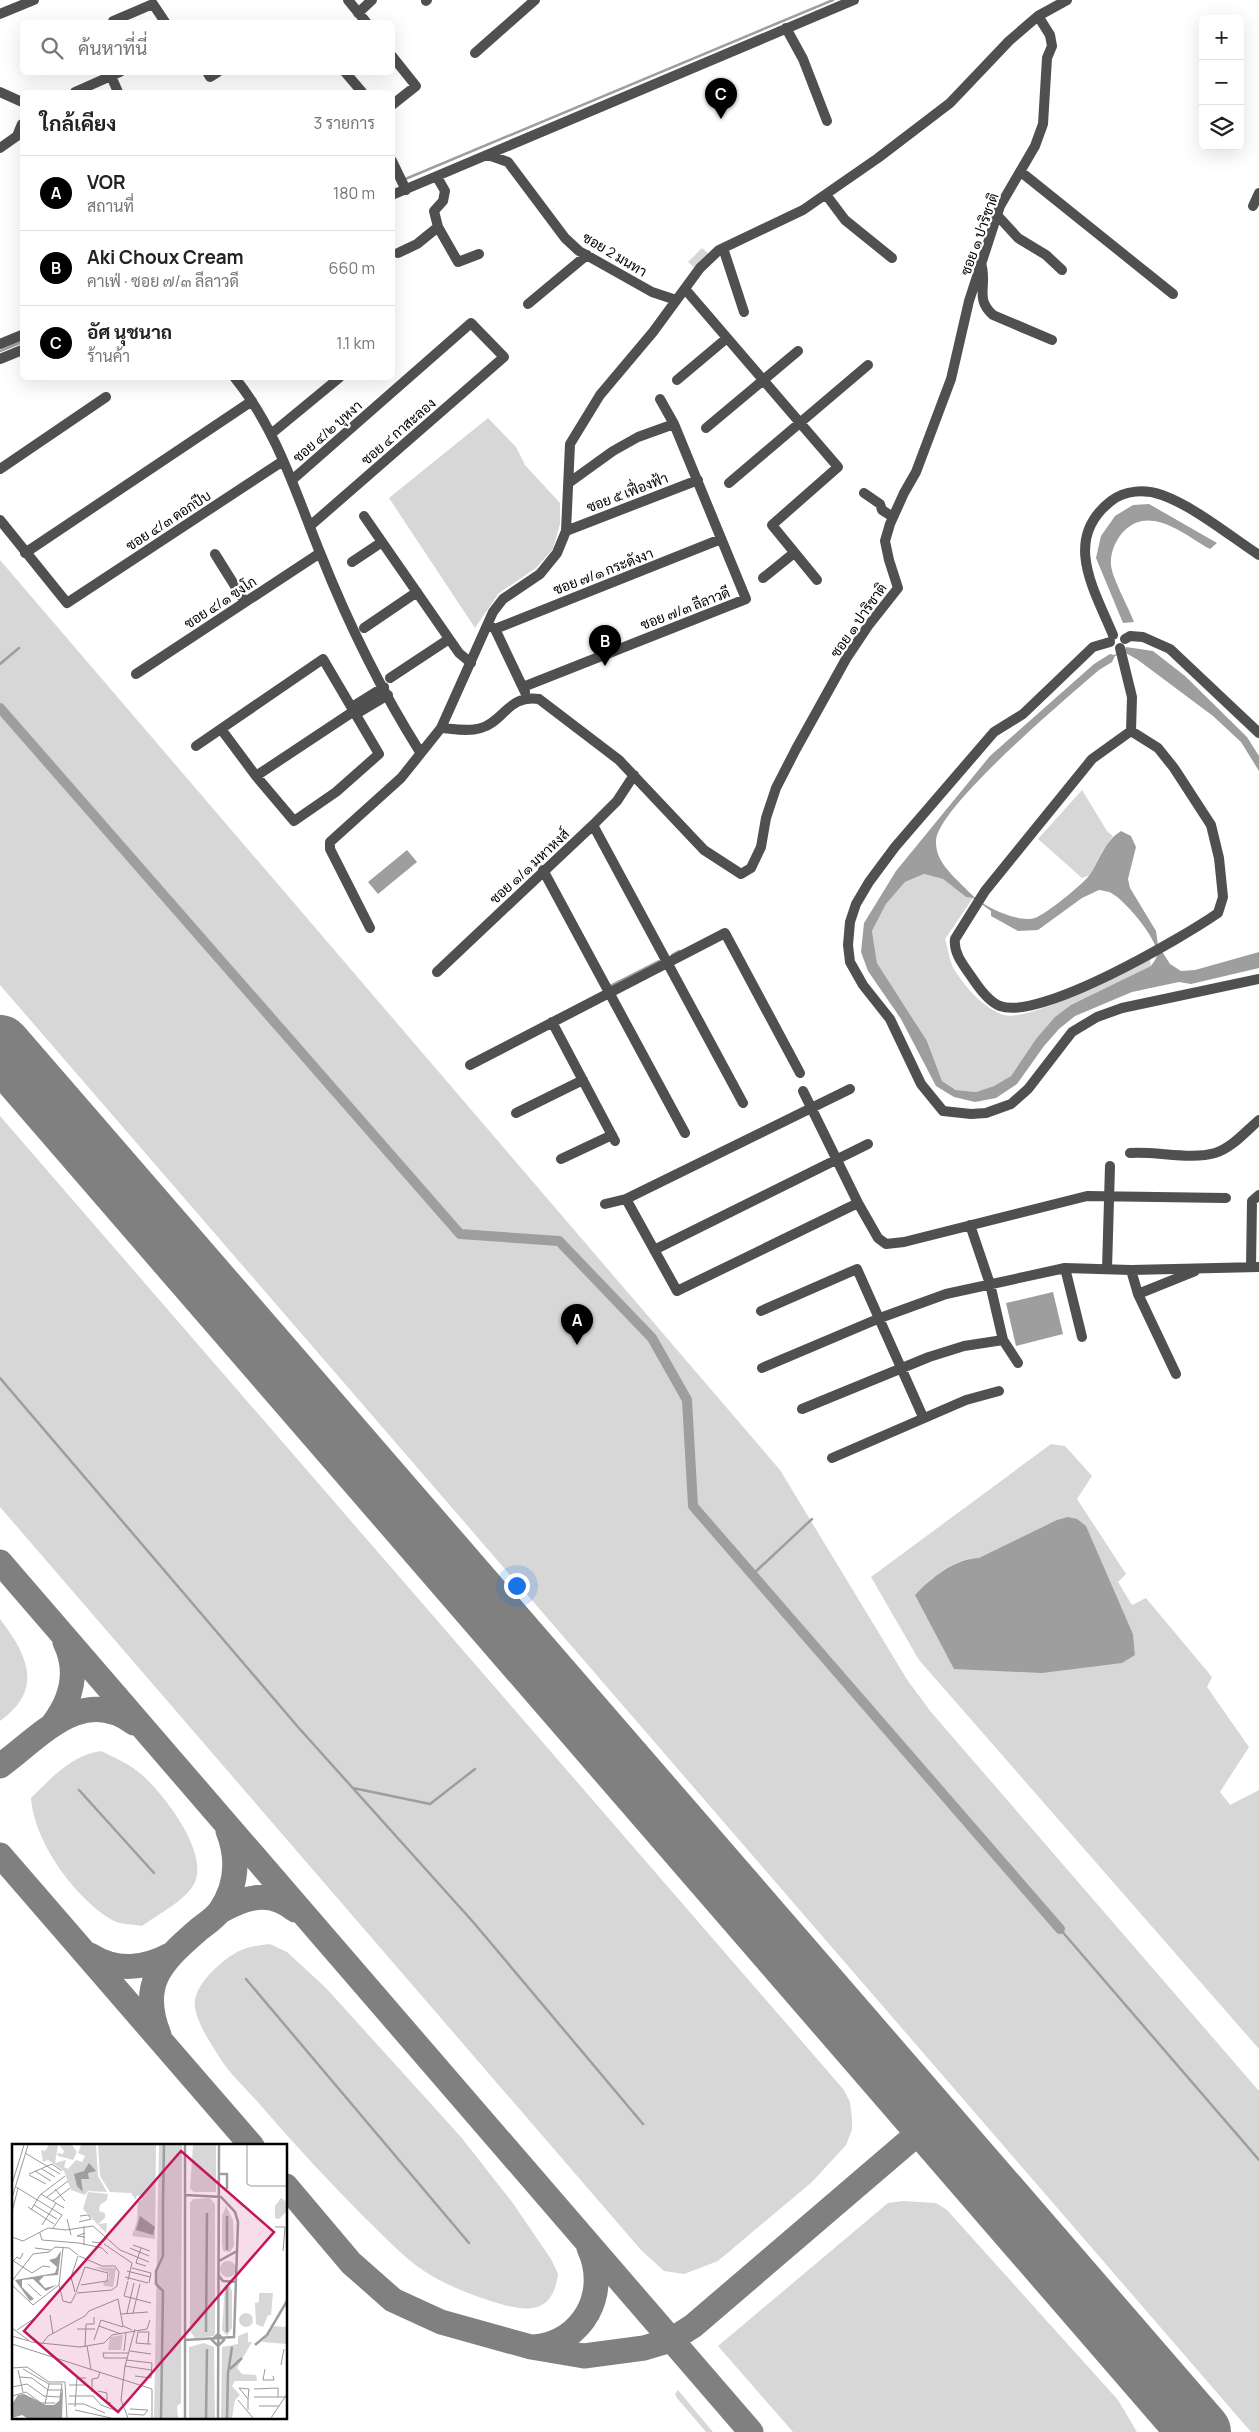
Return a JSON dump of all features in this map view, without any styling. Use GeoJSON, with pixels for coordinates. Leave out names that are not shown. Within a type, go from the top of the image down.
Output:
{"type":"FeatureCollection","features":[{"type":"Feature","properties":{"kind":"street"},"geometry":{"type":"LineString","coordinates":[[0,14],[34,0]]}},
{"type":"Feature","properties":{"kind":"street"},"geometry":{"type":"LineString","coordinates":[[348,0],[364,20]]}},
{"type":"Feature","properties":{"kind":"street"},"geometry":{"type":"LineString","coordinates":[[358,13],[372,0]]}},
{"type":"Feature","properties":{"kind":"street"},"geometry":{"type":"LineString","coordinates":[[475,53],[535,0]]}},
{"type":"Feature","properties":{"kind":"street"},"geometry":{"type":"LineString","coordinates":[[395,192],[403,183],[437,176],[488,156],[854,0]]}},
{"type":"Feature","properties":{"kind":"street"},"geometry":{"type":"LineString","coordinates":[[370,928],[330,850],[330,842],[401,778],[441,728],[503,599],[540,574],[557,553],[566,531],[570,482],[570,444],[600,395],[653,332],[700,268],[723,248],[803,210],[827,196],[950,103],[1009,41],[1038,16],[1067,0]]}},
{"type":"Feature","properties":{"kind":"street"},"geometry":{"type":"LineString","coordinates":[[115,20],[153,4],[164,20]]}},
{"type":"Feature","properties":{"kind":"street","name":"ซอย ๑ ปาริชาติ"},"geometry":{"type":"LineString","coordinates":[[528,697],[548,703],[619,760],[704,850],[741,874],[751,868],[760,847],[766,818],[776,788],[846,659],[868,626],[898,588],[888,560],[885,541],[893,517],[916,472],[951,379],[969,302],[1000,206],[1035,146],[1043,124],[1047,58],[1052,46],[1050,35],[1038,16]]}},
{"type":"Feature","properties":{"kind":"street"},"geometry":{"type":"LineString","coordinates":[[786,28],[802,59],[827,122]]}},
{"type":"Feature","properties":{"kind":"street"},"geometry":{"type":"LineString","coordinates":[[395,60],[416,86],[395,103]]}},
{"type":"Feature","properties":{"kind":"street"},"geometry":{"type":"LineString","coordinates":[[80,90],[114,75]]}},
{"type":"Feature","properties":{"kind":"street"},"geometry":{"type":"LineString","coordinates":[[116,75],[118,90]]}},
{"type":"Feature","properties":{"kind":"street"},"geometry":{"type":"LineString","coordinates":[[348,75],[360,90]]}},
{"type":"Feature","properties":{"kind":"street"},"geometry":{"type":"LineString","coordinates":[[0,92],[20,101]]}},
{"type":"Feature","properties":{"kind":"street"},"geometry":{"type":"LineString","coordinates":[[0,148],[17,136],[20,129]]}},
{"type":"Feature","properties":{"kind":"street","name":"ซอย 2 มนทา"},"geometry":{"type":"LineString","coordinates":[[488,156],[508,162],[530,188],[565,238],[579,251],[652,292],[676,300]]}},
{"type":"Feature","properties":{"kind":"street"},"geometry":{"type":"LineString","coordinates":[[395,167],[403,183]]}},
{"type":"Feature","properties":{"kind":"street"},"geometry":{"type":"LineString","coordinates":[[1021,172],[1173,294]]}},
{"type":"Feature","properties":{"kind":"street"},"geometry":{"type":"LineString","coordinates":[[437,176],[445,191],[443,201],[434,211],[438,227],[458,262],[479,254]]}},
{"type":"Feature","properties":{"kind":"street"},"geometry":{"type":"LineString","coordinates":[[1253,206],[1259,193]]}},
{"type":"Feature","properties":{"kind":"street"},"geometry":{"type":"LineString","coordinates":[[827,196],[844,220],[892,258]]}},
{"type":"Feature","properties":{"kind":"street"},"geometry":{"type":"LineString","coordinates":[[997,215],[1018,238],[1046,255],[1062,270]]}},
{"type":"Feature","properties":{"kind":"street"},"geometry":{"type":"LineString","coordinates":[[398,253],[417,244],[438,227]]}},
{"type":"Feature","properties":{"kind":"street"},"geometry":{"type":"LineString","coordinates":[[723,248],[744,312]]}},
{"type":"Feature","properties":{"kind":"street"},"geometry":{"type":"LineString","coordinates":[[528,304],[587,255]]}},
{"type":"Feature","properties":{"kind":"street"},"geometry":{"type":"LineString","coordinates":[[981,264],[985,276],[982,302],[985,308],[993,315],[1052,340]]}},
{"type":"Feature","properties":{"kind":"street"},"geometry":{"type":"LineString","coordinates":[[685,289],[838,467],[772,525],[817,580]]}},
{"type":"Feature","properties":{"kind":"street","name":"ซอย ๔ กาสะลอง"},"geometry":{"type":"LineString","coordinates":[[310,526],[504,356],[471,323]]}},
{"type":"Feature","properties":{"kind":"street","name":"ซอย ๔/๒ บุหงา"},"geometry":{"type":"LineString","coordinates":[[292,480],[471,323]]}},
{"type":"Feature","properties":{"kind":"street"},"geometry":{"type":"LineString","coordinates":[[0,344],[20,336]]}},
{"type":"Feature","properties":{"kind":"street"},"geometry":{"type":"LineString","coordinates":[[677,380],[727,338]]}},
{"type":"Feature","properties":{"kind":"street"},"geometry":{"type":"LineString","coordinates":[[0,359],[20,351]]}},
{"type":"Feature","properties":{"kind":"street"},"geometry":{"type":"LineString","coordinates":[[706,428],[798,351]]}},
{"type":"Feature","properties":{"kind":"street"},"geometry":{"type":"LineString","coordinates":[[729,484],[868,365]]}},
{"type":"Feature","properties":{"kind":"street"},"geometry":{"type":"LineString","coordinates":[[237,380],[252,400],[270,434],[292,480],[320,553],[351,625],[387,687],[420,752]]}},
{"type":"Feature","properties":{"kind":"street"},"geometry":{"type":"LineString","coordinates":[[270,434],[337,380]]}},
{"type":"Feature","properties":{"kind":"street"},"geometry":{"type":"LineString","coordinates":[[0,469],[106,397]]}},
{"type":"Feature","properties":{"kind":"street"},"geometry":{"type":"LineString","coordinates":[[660,399],[674,424],[721,539]]}},
{"type":"Feature","properties":{"kind":"street"},"geometry":{"type":"LineString","coordinates":[[0,520],[25,553],[252,400]]}},
{"type":"Feature","properties":{"kind":"street"},"geometry":{"type":"LineString","coordinates":[[570,482],[613,451],[638,437],[674,424]]}},
{"type":"Feature","properties":{"kind":"street","name":"ซอย ๔/๓ ดอกปีบ"},"geometry":{"type":"LineString","coordinates":[[25,553],[67,603],[283,461]]}},
{"type":"Feature","properties":{"kind":"street","name":"ซอย ๕ เฟื่องฟ้า"},"geometry":{"type":"LineString","coordinates":[[566,531],[698,480]]}},
{"type":"Feature","properties":{"kind":"street"},"geometry":{"type":"LineString","coordinates":[[1131,731],[1132,697],[1118,645],[1088,576],[1084,552],[1090,525],[1101,509],[1121,494],[1138,492],[1162,495],[1198,514],[1259,555]]}},
{"type":"Feature","properties":{"kind":"street"},"geometry":{"type":"LineString","coordinates":[[864,493],[893,517]]}},
{"type":"Feature","properties":{"kind":"street"},"geometry":{"type":"LineString","coordinates":[[364,516],[459,653],[471,664]]}},
{"type":"Feature","properties":{"kind":"street","name":"ซอย ๗/๓ ลีลาวดี"},"geometry":{"type":"LineString","coordinates":[[523,687],[746,599],[721,539]]}},
{"type":"Feature","properties":{"kind":"street","name":"ซอย ๗/๑ กระดังงา"},"geometry":{"type":"LineString","coordinates":[[491,626],[721,539]]}},
{"type":"Feature","properties":{"kind":"street"},"geometry":{"type":"LineString","coordinates":[[352,562],[382,542]]}},
{"type":"Feature","properties":{"kind":"street","name":"ซอย ๔/๑ ฃงโก"},"geometry":{"type":"LineString","coordinates":[[136,674],[320,553]]}},
{"type":"Feature","properties":{"kind":"street"},"geometry":{"type":"LineString","coordinates":[[763,578],[794,553]]}},
{"type":"Feature","properties":{"kind":"street"},"geometry":{"type":"LineString","coordinates":[[215,554],[245,602]]}},
{"type":"Feature","properties":{"kind":"street"},"geometry":{"type":"LineString","coordinates":[[364,628],[417,592]]}},
{"type":"Feature","properties":{"kind":"street"},"geometry":{"type":"LineString","coordinates":[[441,728],[467,730],[483,728],[511,705],[528,697],[491,626]]}},
{"type":"Feature","properties":{"kind":"street"},"geometry":{"type":"LineString","coordinates":[[1259,733],[1170,648],[1143,637],[1118,645],[1093,647],[1023,714],[994,732],[894,847],[856,904],[850,922],[848,945],[850,962],[863,985],[890,1019],[922,1084],[943,1112],[971,1114],[998,1110],[1011,1104],[1028,1090],[1072,1032],[1097,1017],[1122,1008],[1259,978]]}},
{"type":"Feature","properties":{"kind":"street"},"geometry":{"type":"LineString","coordinates":[[256,776],[387,687],[449,639]]}},
{"type":"Feature","properties":{"kind":"street"},"geometry":{"type":"LineString","coordinates":[[196,746],[323,659],[379,754],[336,792],[294,821],[256,776],[222,729]]}},
{"type":"Feature","properties":{"kind":"street"},"geometry":{"type":"LineString","coordinates":[[1131,731],[1158,748],[1174,768],[1211,825],[1219,858],[1223,897],[1218,913],[1150,953],[1082,988],[1028,1007],[1000,1006],[980,990],[957,954],[954,943],[955,939],[985,891],[1092,759],[1131,731]]}},
{"type":"Feature","properties":{"kind":"street","name":"ซอย ๑/๑ มหาหงส์"},"geometry":{"type":"LineString","coordinates":[[437,972],[617,801],[634,775]]}},
{"type":"Feature","properties":{"kind":"street"},"geometry":{"type":"LineString","coordinates":[[592,825],[743,1103]]}},
{"type":"Feature","properties":{"kind":"street"},"geometry":{"type":"LineString","coordinates":[[543,870],[684,1132]]}},
{"type":"Feature","properties":{"kind":"street"},"geometry":{"type":"LineString","coordinates":[[470,1065],[725,933],[800,1073]]}},
{"type":"Feature","properties":{"kind":"street"},"geometry":{"type":"LineString","coordinates":[[552,1022],[614,1138],[561,1159]]}},
{"type":"Feature","properties":{"kind":"street"},"geometry":{"type":"LineString","coordinates":[[516,1113],[583,1080]]}},
{"type":"Feature","properties":{"kind":"street"},"geometry":{"type":"LineString","coordinates":[[606,1204],[626,1199],[850,1089]]}},
{"type":"Feature","properties":{"kind":"street"},"geometry":{"type":"LineString","coordinates":[[803,1092],[858,1203],[878,1238],[886,1244],[904,1242],[1086,1196],[1226,1198]]}},
{"type":"Feature","properties":{"kind":"street"},"geometry":{"type":"LineString","coordinates":[[1130,1153],[1151,1152],[1197,1155],[1216,1153],[1228,1146],[1259,1120]]}},
{"type":"Feature","properties":{"kind":"street"},"geometry":{"type":"LineString","coordinates":[[654,1250],[868,1144]]}},
{"type":"Feature","properties":{"kind":"street"},"geometry":{"type":"LineString","coordinates":[[1107,1269],[1110,1166]]}},
{"type":"Feature","properties":{"kind":"street"},"geometry":{"type":"LineString","coordinates":[[762,1368],[880,1318],[946,1294],[1065,1268],[1131,1270],[1255,1267],[1252,1201],[1258,1196]]}},
{"type":"Feature","properties":{"kind":"street"},"geometry":{"type":"LineString","coordinates":[[626,1199],[677,1291],[858,1203]]}},
{"type":"Feature","properties":{"kind":"street"},"geometry":{"type":"LineString","coordinates":[[970,1225],[990,1284],[1003,1340],[1018,1363]]}},
{"type":"Feature","properties":{"kind":"street"},"geometry":{"type":"LineString","coordinates":[[1065,1268],[1082,1337]]}},
{"type":"Feature","properties":{"kind":"street"},"geometry":{"type":"LineString","coordinates":[[1138,1294],[1202,1268]]}},
{"type":"Feature","properties":{"kind":"street"},"geometry":{"type":"LineString","coordinates":[[761,1311],[857,1269],[923,1417]]}},
{"type":"Feature","properties":{"kind":"street"},"geometry":{"type":"LineString","coordinates":[[1131,1270],[1138,1294],[1176,1374]]}},
{"type":"Feature","properties":{"kind":"street"},"geometry":{"type":"LineString","coordinates":[[802,1409],[902,1368],[964,1346],[1003,1340]]}},
{"type":"Feature","properties":{"kind":"street"},"geometry":{"type":"LineString","coordinates":[[832,1458],[923,1417],[966,1400],[999,1391]]}},
{"type":"Feature","properties":{"kind":"shaded area"},"geometry":{"type":"Polygon","coordinates":[[[702,248],[709,254],[695,268],[688,262],[702,248]]]}},
{"type":"Feature","properties":{"kind":"shaded area"},"geometry":{"type":"Polygon","coordinates":[[[488,418],[516,447],[525,465],[560,503],[560,524],[553,549],[536,568],[499,593],[475,628],[389,498],[488,418]]]}},
{"type":"Feature","properties":{"kind":"shaded area"},"geometry":{"type":"Polygon","coordinates":[[[1149,504],[1217,543],[1210,549],[1179,530],[1157,521],[1146,520],[1135,523],[1125,530],[1114,546],[1111,560],[1114,577],[1134,622],[1123,623],[1096,558],[1101,536],[1115,516],[1133,505],[1149,504]]]}},
{"type":"Feature","properties":{"kind":"shaded area"},"geometry":{"type":"Polygon","coordinates":[[[0,560],[780,1470],[908,1681],[931,1712],[1259,2091],[1259,2432],[1251,2432],[0,985],[0,560]]]}},
{"type":"Feature","properties":{"kind":"shaded area"},"geometry":{"type":"Polygon","coordinates":[[[1126,647],[1153,651],[1185,676],[1247,737],[1259,756],[1259,771],[1241,742],[1213,716],[1138,660],[1124,652],[1115,656],[1112,662],[1099,670],[1007,752],[980,779],[942,825],[936,841],[939,856],[953,876],[983,903],[1010,916],[1028,919],[1040,915],[1074,891],[1091,873],[1103,850],[1115,835],[1121,831],[1131,836],[1136,847],[1128,879],[1130,888],[1156,931],[1158,945],[1170,964],[1181,971],[1195,970],[1259,952],[1259,968],[1191,984],[1179,982],[1132,992],[1075,1016],[1059,1029],[1044,1046],[1017,1084],[996,1098],[975,1102],[954,1097],[936,1086],[901,1019],[868,971],[861,952],[864,923],[896,871],[990,756],[1094,664],[1110,654],[1114,655],[1124,651],[1126,647]],[[924,874],[905,882],[886,904],[872,931],[877,963],[927,1041],[942,1081],[956,1090],[976,1092],[994,1086],[1011,1076],[1036,1039],[1055,1017],[1071,1005],[1151,966],[1157,956],[1153,941],[1140,921],[1124,903],[1108,892],[1099,890],[1082,898],[1038,930],[1018,931],[991,916],[991,911],[973,898],[966,897],[943,879],[924,874]]]}},
{"type":"Feature","properties":{"kind":"shaded area"},"geometry":{"type":"Polygon","coordinates":[[[1082,790],[1107,831],[1113,836],[1102,851],[1090,875],[1082,878],[1038,839],[1082,790]]]}},
{"type":"Feature","properties":{"kind":"shaded area"},"geometry":{"type":"Polygon","coordinates":[[[407,850],[417,862],[378,894],[368,882],[407,850]]]}},
{"type":"Feature","properties":{"kind":"shaded area"},"geometry":{"type":"Polygon","coordinates":[[[924,874],[943,879],[966,897],[973,898],[945,939],[951,962],[958,976],[975,996],[989,1008],[1004,1015],[1017,1015],[1055,1004],[1150,959],[1151,966],[1102,991],[1036,1039],[1011,1076],[994,1086],[976,1092],[957,1090],[942,1081],[927,1041],[877,963],[872,931],[886,904],[905,882],[924,874]]]}},
{"type":"Feature","properties":{"kind":"shaded area"},"geometry":{"type":"Polygon","coordinates":[[[0,1116],[844,2090],[850,2102],[852,2118],[852,2130],[846,2145],[812,2182],[718,2261],[684,2274],[664,2271],[641,2250],[0,1507],[0,1116]]]}},
{"type":"Feature","properties":{"kind":"shaded area"},"geometry":{"type":"Polygon","coordinates":[[[1053,1292],[1063,1334],[1016,1346],[1006,1303],[1053,1292]]]}},
{"type":"Feature","properties":{"kind":"shaded area"},"geometry":{"type":"Polygon","coordinates":[[[1051,1444],[1065,1446],[1092,1476],[1077,1499],[1126,1574],[1118,1582],[1132,1605],[1146,1598],[1212,1677],[1207,1687],[1249,1747],[1220,1792],[1230,1805],[1259,1790],[1259,2049],[919,1660],[871,1577],[1051,1444]],[[1086,1527],[979,1558],[961,1561],[944,1570],[915,1595],[1135,1655],[1133,1634],[1086,1527]]]}},
{"type":"Feature","properties":{"kind":"shaded area"},"geometry":{"type":"Polygon","coordinates":[[[1068,1517],[1077,1519],[1086,1526],[1133,1634],[1135,1655],[1122,1663],[1042,1673],[954,1669],[915,1595],[928,1582],[952,1565],[961,1561],[979,1558],[1057,1520],[1068,1517]]]}},
{"type":"Feature","properties":{"kind":"shaded area"},"geometry":{"type":"Polygon","coordinates":[[[0,1619],[10,1632],[24,1659],[27,1685],[14,1709],[0,1721],[0,1619]]]}},
{"type":"Feature","properties":{"kind":"shaded area"},"geometry":{"type":"Polygon","coordinates":[[[101,1751],[132,1767],[161,1795],[182,1824],[190,1839],[195,1855],[197,1869],[195,1882],[186,1895],[142,1926],[115,1922],[84,1898],[48,1850],[34,1815],[31,1798],[46,1783],[71,1762],[90,1753],[101,1751]]]}},
{"type":"Feature","properties":{"kind":"shaded area"},"geometry":{"type":"Polygon","coordinates":[[[270,1944],[287,1952],[326,1988],[461,2137],[512,2202],[551,2259],[558,2274],[552,2295],[541,2306],[533,2308],[515,2307],[473,2295],[433,2277],[416,2265],[393,2246],[338,2191],[222,2062],[198,2019],[195,1999],[198,1991],[208,1975],[230,1956],[249,1948],[270,1944]]]}},
{"type":"Feature","properties":{"kind":"shaded area"},"geometry":{"type":"Polygon","coordinates":[[[903,2201],[936,2203],[947,2210],[1118,2400],[1137,2432],[793,2432],[718,2346],[888,2203],[903,2201]]]}},
{"type":"Feature","properties":{"kind":"shaded area"},"geometry":{"type":"Polygon","coordinates":[[[678,2390],[713,2432],[706,2432],[677,2398],[675,2394],[678,2390]]]}},
{"type":"Feature","properties":{"kind":"waterway"},"geometry":{"type":"LineString","coordinates":[[403,180],[833,0]]}},
{"type":"Feature","properties":{"kind":"waterway"},"geometry":{"type":"LineString","coordinates":[[0,351],[20,343]]}},
{"type":"Feature","properties":{"kind":"waterway"},"geometry":{"type":"LineString","coordinates":[[0,664],[19,648]]}},
{"type":"Feature","properties":{"kind":"waterway"},"geometry":{"type":"LineString","coordinates":[[0,708],[460,1234],[559,1241],[652,1338],[687,1400],[693,1506],[1060,1929]]}},
{"type":"Feature","properties":{"kind":"waterway"},"geometry":{"type":"LineString","coordinates":[[672,955],[679,951]]}},
{"type":"Feature","properties":{"kind":"waterway"},"geometry":{"type":"LineString","coordinates":[[610,986],[659,961]]}},
{"type":"Feature","properties":{"kind":"waterway"},"geometry":{"type":"LineString","coordinates":[[0,1378],[298,1727],[474,1923],[643,2124]]}},
{"type":"Feature","properties":{"kind":"waterway"},"geometry":{"type":"LineString","coordinates":[[752,1575],[812,1519]]}},
{"type":"Feature","properties":{"kind":"waterway"},"geometry":{"type":"LineString","coordinates":[[353,1788],[430,1804],[475,1769]]}},
{"type":"Feature","properties":{"kind":"waterway"},"geometry":{"type":"LineString","coordinates":[[79,1790],[154,1873]]}},
{"type":"Feature","properties":{"kind":"waterway"},"geometry":{"type":"LineString","coordinates":[[1060,1929],[1259,2160]]}},
{"type":"Feature","properties":{"kind":"waterway"},"geometry":{"type":"LineString","coordinates":[[246,1979],[469,2243]]}},
{"type":"Feature","properties":{"kind":"taxiway"},"geometry":{"type":"LineString","coordinates":[[0,1562],[751,2432]]}},
{"type":"Feature","properties":{"kind":"taxiway"},"geometry":{"type":"LineString","coordinates":[[53,1724],[65,1705],[71,1685],[72,1664],[65,1642]]}},
{"type":"Feature","properties":{"kind":"taxiway"},"geometry":{"type":"LineString","coordinates":[[0,1766],[62,1719],[79,1712],[97,1709],[115,1713],[134,1723]]}},
{"type":"Feature","properties":{"kind":"taxiway"},"geometry":{"type":"LineString","coordinates":[[159,2035],[153,2017],[151,2002],[152,1989],[157,1976],[163,1965],[173,1954],[218,1914],[230,1892],[235,1862],[232,1841],[228,1831]]}},
{"type":"Feature","properties":{"kind":"taxiway"},"geometry":{"type":"LineString","coordinates":[[0,1855],[250,2144]]}},
{"type":"Feature","properties":{"kind":"taxiway"},"geometry":{"type":"LineString","coordinates":[[219,1912],[238,1902],[267,1897],[286,1903],[295,1910]]}},
{"type":"Feature","properties":{"kind":"taxiway"},"geometry":{"type":"LineString","coordinates":[[90,1955],[110,1964],[131,1966],[151,1963],[172,1954]]}},
{"type":"Feature","properties":{"kind":"taxiway"},"geometry":{"type":"LineString","coordinates":[[288,2188],[351,2263],[393,2300],[441,2322],[531,2347],[584,2356],[644,2348],[671,2340],[693,2326],[930,2123]]}},
{"type":"Feature","properties":{"kind":"taxiway"},"geometry":{"type":"LineString","coordinates":[[534,2347],[551,2343],[566,2336],[578,2326],[588,2313],[594,2298],[596,2282],[595,2265],[589,2248]]}},
{"type":"Feature","properties":{"kind":"runway"},"geometry":{"type":"LineString","coordinates":[[0,1046],[1200,2432]]}},
{"type":"Feature","properties":{"kind":"place","name":"อัศ นุชนาถ"},"geometry":{"type":"Point","coordinates":[721,119]}},
{"type":"Feature","properties":{"kind":"place","name":"Aki Choux Cream"},"geometry":{"type":"Point","coordinates":[605,666]}},
{"type":"Feature","properties":{"kind":"place","name":"VOR"},"geometry":{"type":"Point","coordinates":[577,1345]}}]}
